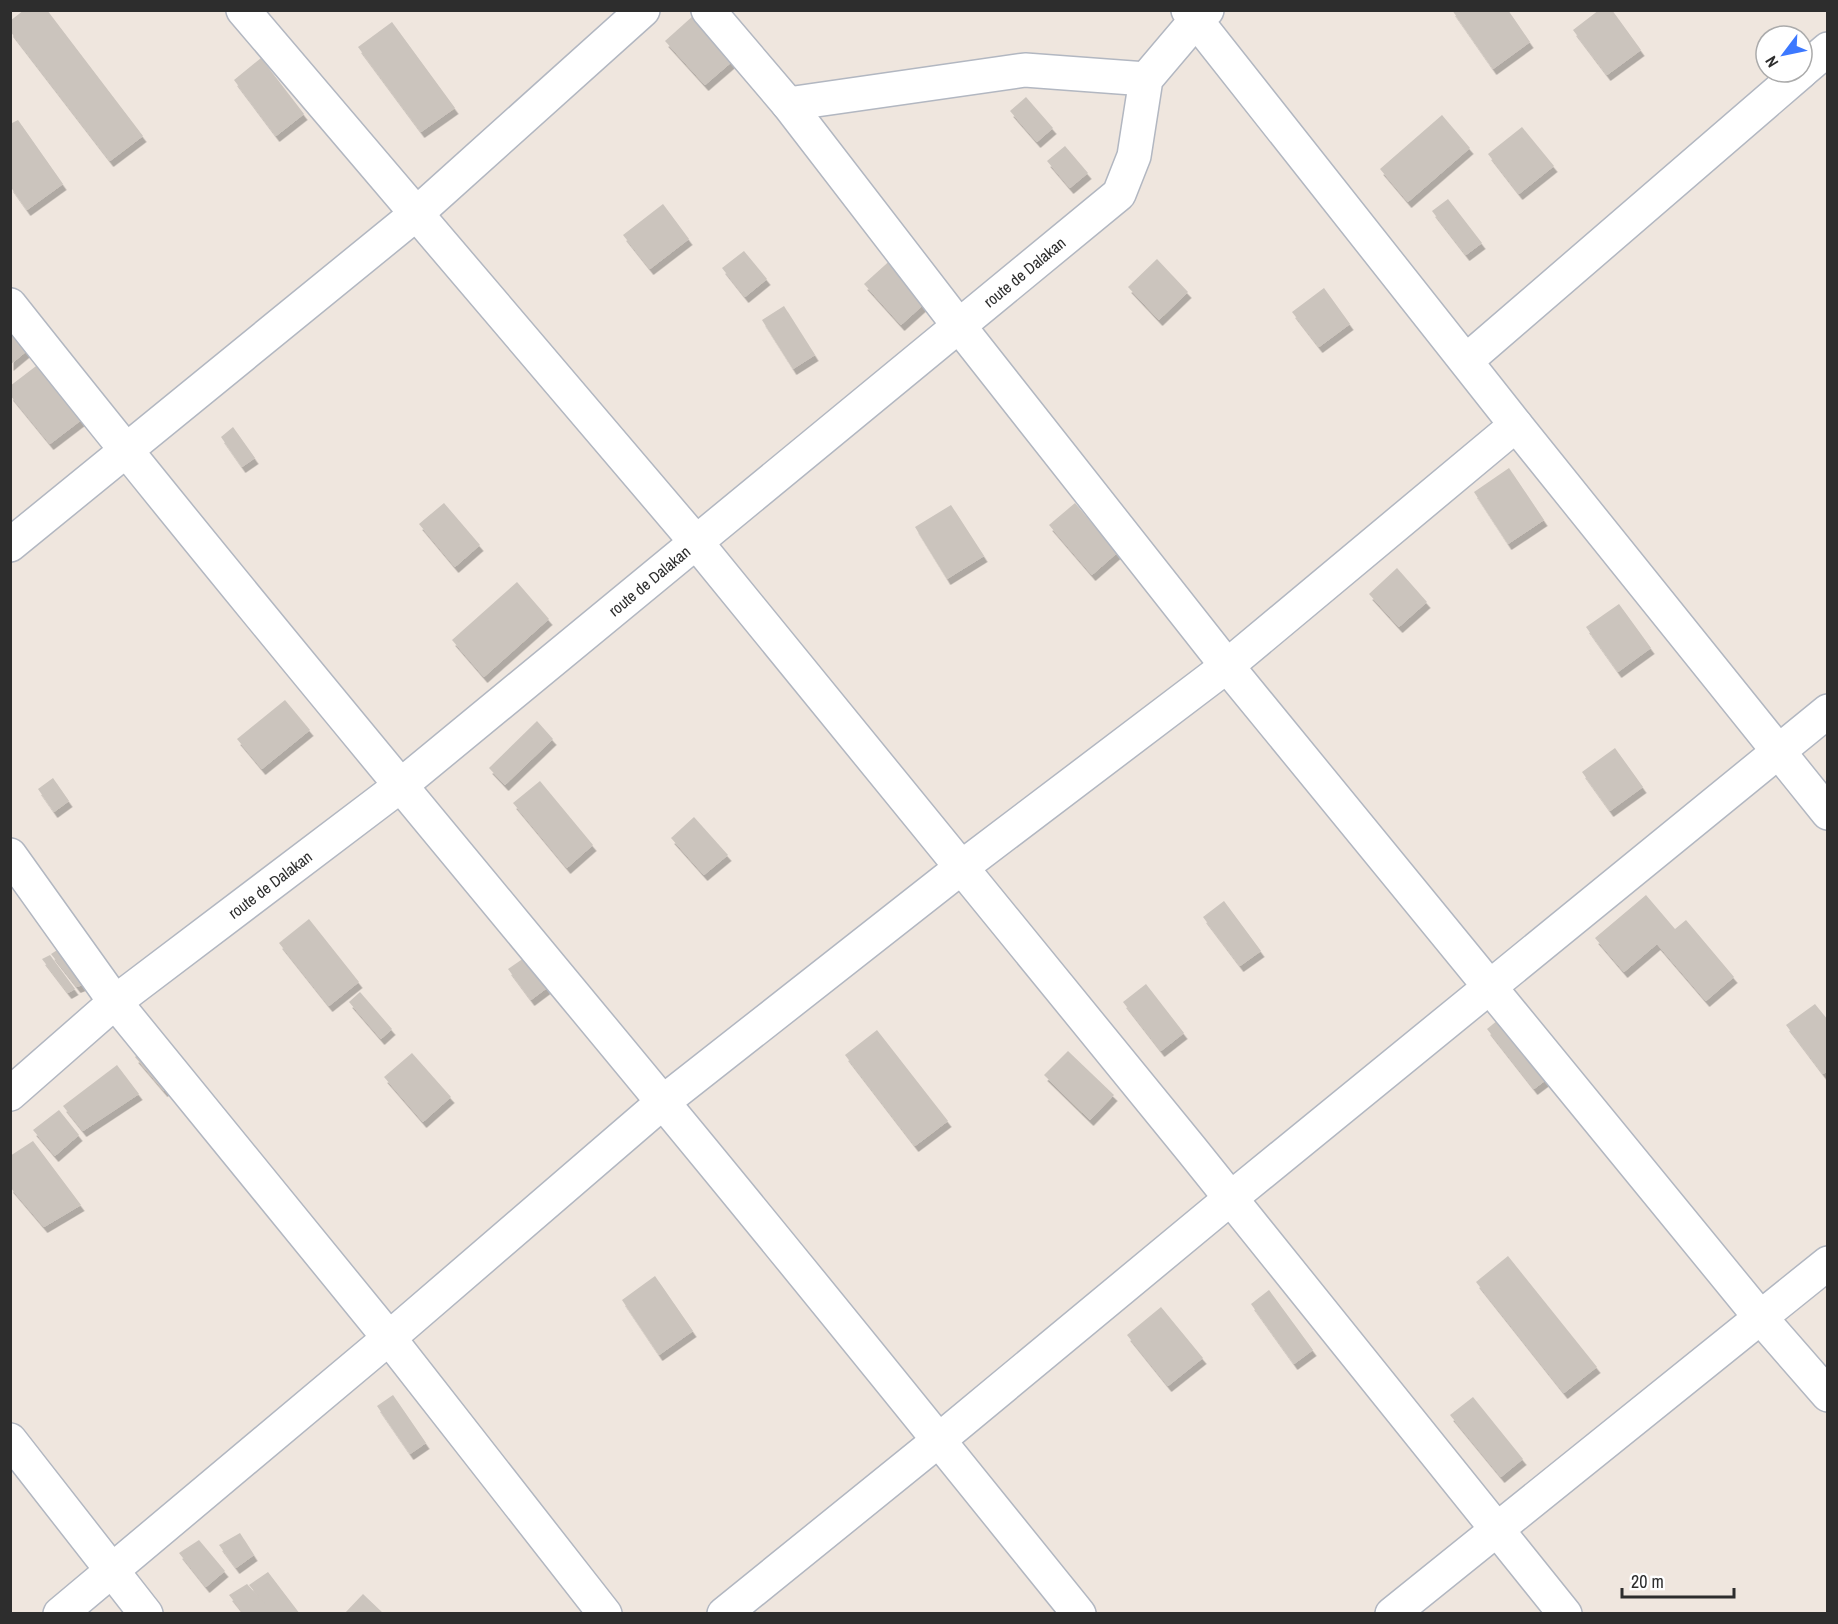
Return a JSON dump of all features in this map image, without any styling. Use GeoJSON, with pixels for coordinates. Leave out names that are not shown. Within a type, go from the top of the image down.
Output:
{"type":"FeatureCollection","features":[{"type":"Feature","properties":{"kind":"street"},"geometry":{"type":"LineString","coordinates":[[243,10],[696,542],[1231,1198],[1564,1614]]}},
{"type":"Feature","properties":{"kind":"street"},"geometry":{"type":"LineString","coordinates":[[10,545],[416,214],[643,10]]}},
{"type":"Feature","properties":{"kind":"street"},"geometry":{"type":"LineString","coordinates":[[708,10],[789,104],[959,326],[1227,666],[1760,1317],[1827,1395]]}},
{"type":"Feature","properties":{"kind":"street"},"geometry":{"type":"LineString","coordinates":[[789,104],[1025,69],[1146,79],[1197,14],[1466,362],[1827,813]]}},
{"type":"Feature","properties":{"kind":"street"},"geometry":{"type":"LineString","coordinates":[[1814,60],[1827,49]]}},
{"type":"Feature","properties":{"kind":"street","name":"route de Dalakan"},"geometry":{"type":"LineString","coordinates":[[10,1094],[115,1002],[400,786],[1119,194],[1134,156],[1146,79]]}},
{"type":"Feature","properties":{"kind":"street"},"geometry":{"type":"LineString","coordinates":[[1466,362],[1786,84]]}},
{"type":"Feature","properties":{"kind":"street"},"geometry":{"type":"LineString","coordinates":[[10,305],[125,450],[663,1102],[1079,1614]]}},
{"type":"Feature","properties":{"kind":"street"},"geometry":{"type":"LineString","coordinates":[[60,1614],[389,1338],[663,1102],[962,867],[1227,666],[1516,425]]}},
{"type":"Feature","properties":{"kind":"street"},"geometry":{"type":"LineString","coordinates":[[724,1614],[1827,711]]}},
{"type":"Feature","properties":{"kind":"street"},"geometry":{"type":"LineString","coordinates":[[10,855],[115,1002],[389,1338],[606,1614]]}},
{"type":"Feature","properties":{"kind":"street"},"geometry":{"type":"LineString","coordinates":[[1392,1614],[1827,1263]]}},
{"type":"Feature","properties":{"kind":"street"},"geometry":{"type":"LineString","coordinates":[[10,1440],[146,1614]]}},
{"type":"Feature","properties":{"kind":"building"},"geometry":{"type":"Polygon","coordinates":[[[24,10],[47,10],[143,136],[110,161],[10,31],[10,21],[24,10]]]}},
{"type":"Feature","properties":{"kind":"building"},"geometry":{"type":"Polygon","coordinates":[[[1452,10],[1508,10],[1530,42],[1493,69],[1452,10]]]}},
{"type":"Feature","properties":{"kind":"building"},"geometry":{"type":"Polygon","coordinates":[[[1599,10],[1612,10],[1641,50],[1607,75],[1573,30],[1599,10]]]}},
{"type":"Feature","properties":{"kind":"building"},"geometry":{"type":"Polygon","coordinates":[[[694,15],[734,60],[705,85],[665,41],[694,15]]]}},
{"type":"Feature","properties":{"kind":"building"},"geometry":{"type":"Polygon","coordinates":[[[392,22],[455,108],[421,132],[358,47],[392,22]]]}},
{"type":"Feature","properties":{"kind":"building"},"geometry":{"type":"Polygon","coordinates":[[[261,58],[304,114],[276,136],[234,80],[261,58]]]}},
{"type":"Feature","properties":{"kind":"building"},"geometry":{"type":"Polygon","coordinates":[[[1026,97],[1053,128],[1037,142],[1010,111],[1026,97]]]}},
{"type":"Feature","properties":{"kind":"building"},"geometry":{"type":"Polygon","coordinates":[[[1442,115],[1470,148],[1408,202],[1380,169],[1442,115]]]}},
{"type":"Feature","properties":{"kind":"building"},"geometry":{"type":"Polygon","coordinates":[[[18,120],[63,184],[27,210],[10,186],[10,124],[18,120]]]}},
{"type":"Feature","properties":{"kind":"building"},"geometry":{"type":"Polygon","coordinates":[[[1522,127],[1554,166],[1519,194],[1488,154],[1522,127]]]}},
{"type":"Feature","properties":{"kind":"building"},"geometry":{"type":"Polygon","coordinates":[[[1065,146],[1088,173],[1070,188],[1047,161],[1065,146]]]}},
{"type":"Feature","properties":{"kind":"building"},"geometry":{"type":"Polygon","coordinates":[[[1448,199],[1482,243],[1466,255],[1432,211],[1448,199]]]}},
{"type":"Feature","properties":{"kind":"building"},"geometry":{"type":"Polygon","coordinates":[[[663,204],[689,239],[650,269],[623,235],[663,204]]]}},
{"type":"Feature","properties":{"kind":"building"},"geometry":{"type":"Polygon","coordinates":[[[744,251],[767,279],[745,297],[722,268],[744,251]]]}},
{"type":"Feature","properties":{"kind":"building"},"geometry":{"type":"Polygon","coordinates":[[[895,256],[932,297],[901,325],[864,284],[895,256]]]}},
{"type":"Feature","properties":{"kind":"building"},"geometry":{"type":"Polygon","coordinates":[[[1157,259],[1188,292],[1159,320],[1128,287],[1157,259]]]}},
{"type":"Feature","properties":{"kind":"building"},"geometry":{"type":"Polygon","coordinates":[[[1324,288],[1350,324],[1319,347],[1292,312],[1324,288]]]}},
{"type":"Feature","properties":{"kind":"building"},"geometry":{"type":"Polygon","coordinates":[[[784,306],[815,355],[793,369],[762,320],[784,306]]]}},
{"type":"Feature","properties":{"kind":"building"},"geometry":{"type":"Polygon","coordinates":[[[10,329],[28,350],[10,365],[10,329]]]}},
{"type":"Feature","properties":{"kind":"building"},"geometry":{"type":"Polygon","coordinates":[[[40,363],[84,418],[50,444],[10,395],[10,386],[40,363]]]}},
{"type":"Feature","properties":{"kind":"building"},"geometry":{"type":"Polygon","coordinates":[[[233,427],[255,458],[242,467],[221,437],[233,427]]]}},
{"type":"Feature","properties":{"kind":"building"},"geometry":{"type":"Polygon","coordinates":[[[1509,468],[1544,520],[1508,544],[1474,492],[1509,468]]]}},
{"type":"Feature","properties":{"kind":"building"},"geometry":{"type":"Polygon","coordinates":[[[444,503],[480,545],[455,567],[419,524],[444,503]]]}},
{"type":"Feature","properties":{"kind":"building"},"geometry":{"type":"Polygon","coordinates":[[[1075,503],[1117,553],[1092,575],[1049,525],[1075,503]]]}},
{"type":"Feature","properties":{"kind":"building"},"geometry":{"type":"Polygon","coordinates":[[[951,505],[984,556],[947,579],[915,527],[951,505]]]}},
{"type":"Feature","properties":{"kind":"building"},"geometry":{"type":"Polygon","coordinates":[[[1397,568],[1427,602],[1399,627],[1369,594],[1397,568]]]}},
{"type":"Feature","properties":{"kind":"building"},"geometry":{"type":"Polygon","coordinates":[[[517,582],[549,619],[484,677],[452,640],[517,582]]]}},
{"type":"Feature","properties":{"kind":"building"},"geometry":{"type":"Polygon","coordinates":[[[1619,604],[1651,648],[1618,672],[1586,627],[1619,604]]]}},
{"type":"Feature","properties":{"kind":"building"},"geometry":{"type":"Polygon","coordinates":[[[285,700],[310,730],[262,769],[237,739],[285,700]]]}},
{"type":"Feature","properties":{"kind":"building"},"geometry":{"type":"Polygon","coordinates":[[[537,721],[553,739],[505,785],[489,768],[537,721]]]}},
{"type":"Feature","properties":{"kind":"building"},"geometry":{"type":"Polygon","coordinates":[[[1615,748],[1643,787],[1610,811],[1582,772],[1615,748]]]}},
{"type":"Feature","properties":{"kind":"building"},"geometry":{"type":"Polygon","coordinates":[[[53,778],[69,801],[54,812],[38,789],[53,778]]]}},
{"type":"Feature","properties":{"kind":"building"},"geometry":{"type":"Polygon","coordinates":[[[540,781],[593,845],[567,868],[513,803],[540,781]]]}},
{"type":"Feature","properties":{"kind":"building"},"geometry":{"type":"Polygon","coordinates":[[[694,817],[728,855],[704,875],[671,838],[694,817]]]}},
{"type":"Feature","properties":{"kind":"building"},"geometry":{"type":"Polygon","coordinates":[[[1646,895],[1675,929],[1686,920],[1734,977],[1706,1001],[1657,944],[1624,972],[1595,938],[1646,895]]]}},
{"type":"Feature","properties":{"kind":"building"},"geometry":{"type":"Polygon","coordinates":[[[1224,901],[1261,951],[1240,966],[1203,917],[1224,901]]]}},
{"type":"Feature","properties":{"kind":"building"},"geometry":{"type":"Polygon","coordinates":[[[309,919],[359,982],[329,1006],[279,943],[309,919]]]}},
{"type":"Feature","properties":{"kind":"building"},"geometry":{"type":"Polygon","coordinates":[[[62,947],[90,982],[77,987],[51,954],[62,947]]]}},
{"type":"Feature","properties":{"kind":"building"},"geometry":{"type":"Polygon","coordinates":[[[50,955],[75,989],[68,993],[42,959],[50,955]]]}},
{"type":"Feature","properties":{"kind":"building"},"geometry":{"type":"Polygon","coordinates":[[[524,958],[547,988],[531,1000],[508,969],[524,958]]]}},
{"type":"Feature","properties":{"kind":"building"},"geometry":{"type":"Polygon","coordinates":[[[1146,984],[1184,1033],[1161,1051],[1123,1002],[1146,984]]]}},
{"type":"Feature","properties":{"kind":"building"},"geometry":{"type":"Polygon","coordinates":[[[360,992],[392,1029],[381,1039],[349,1002],[360,992]]]}},
{"type":"Feature","properties":{"kind":"building"},"geometry":{"type":"Polygon","coordinates":[[[1815,1004],[1828,1020],[1828,1071],[1823,1074],[1786,1025],[1815,1004]]]}},
{"type":"Feature","properties":{"kind":"building"},"geometry":{"type":"Polygon","coordinates":[[[1503,1016],[1550,1077],[1534,1089],[1487,1029],[1503,1016]]]}},
{"type":"Feature","properties":{"kind":"building"},"geometry":{"type":"Polygon","coordinates":[[[877,1030],[948,1121],[915,1146],[845,1055],[877,1030]]]}},
{"type":"Feature","properties":{"kind":"building"},"geometry":{"type":"Polygon","coordinates":[[[145,1049],[174,1083],[164,1091],[135,1057],[145,1049]]]}},
{"type":"Feature","properties":{"kind":"building"},"geometry":{"type":"Polygon","coordinates":[[[1068,1051],[1114,1095],[1090,1120],[1044,1075],[1068,1051]]]}},
{"type":"Feature","properties":{"kind":"building"},"geometry":{"type":"Polygon","coordinates":[[[412,1053],[451,1097],[423,1122],[384,1077],[412,1053]]]}},
{"type":"Feature","properties":{"kind":"building"},"geometry":{"type":"Polygon","coordinates":[[[117,1065],[139,1094],[83,1131],[63,1106],[117,1065]]]}},
{"type":"Feature","properties":{"kind":"building"},"geometry":{"type":"Polygon","coordinates":[[[59,1110],[79,1135],[55,1156],[33,1130],[59,1110]]]}},
{"type":"Feature","properties":{"kind":"building"},"geometry":{"type":"Polygon","coordinates":[[[33,1141],[81,1205],[44,1227],[10,1187],[10,1156],[33,1141]]]}},
{"type":"Feature","properties":{"kind":"building"},"geometry":{"type":"Polygon","coordinates":[[[1508,1256],[1597,1367],[1564,1393],[1476,1282],[1508,1256]]]}},
{"type":"Feature","properties":{"kind":"building"},"geometry":{"type":"Polygon","coordinates":[[[655,1276],[693,1331],[659,1355],[622,1300],[655,1276]]]}},
{"type":"Feature","properties":{"kind":"building"},"geometry":{"type":"Polygon","coordinates":[[[1269,1290],[1313,1350],[1294,1364],[1251,1304],[1269,1290]]]}},
{"type":"Feature","properties":{"kind":"building"},"geometry":{"type":"Polygon","coordinates":[[[1161,1307],[1203,1358],[1168,1386],[1127,1335],[1161,1307]]]}},
{"type":"Feature","properties":{"kind":"building"},"geometry":{"type":"Polygon","coordinates":[[[393,1395],[426,1443],[410,1454],[377,1406],[393,1395]]]}},
{"type":"Feature","properties":{"kind":"building"},"geometry":{"type":"Polygon","coordinates":[[[1473,1397],[1523,1459],[1501,1477],[1450,1415],[1473,1397]]]}},
{"type":"Feature","properties":{"kind":"building"},"geometry":{"type":"Polygon","coordinates":[[[240,1533],[254,1555],[236,1568],[219,1545],[240,1533]]]}},
{"type":"Feature","properties":{"kind":"building"},"geometry":{"type":"Polygon","coordinates":[[[199,1540],[225,1571],[206,1587],[179,1553],[199,1540]]]}},
{"type":"Feature","properties":{"kind":"building"},"geometry":{"type":"Polygon","coordinates":[[[268,1572],[300,1614],[244,1614],[229,1595],[247,1584],[266,1605],[249,1585],[268,1572]]]}},
{"type":"Feature","properties":{"kind":"building"},"geometry":{"type":"Polygon","coordinates":[[[363,1594],[384,1614],[344,1614],[363,1594]]]}}]}
